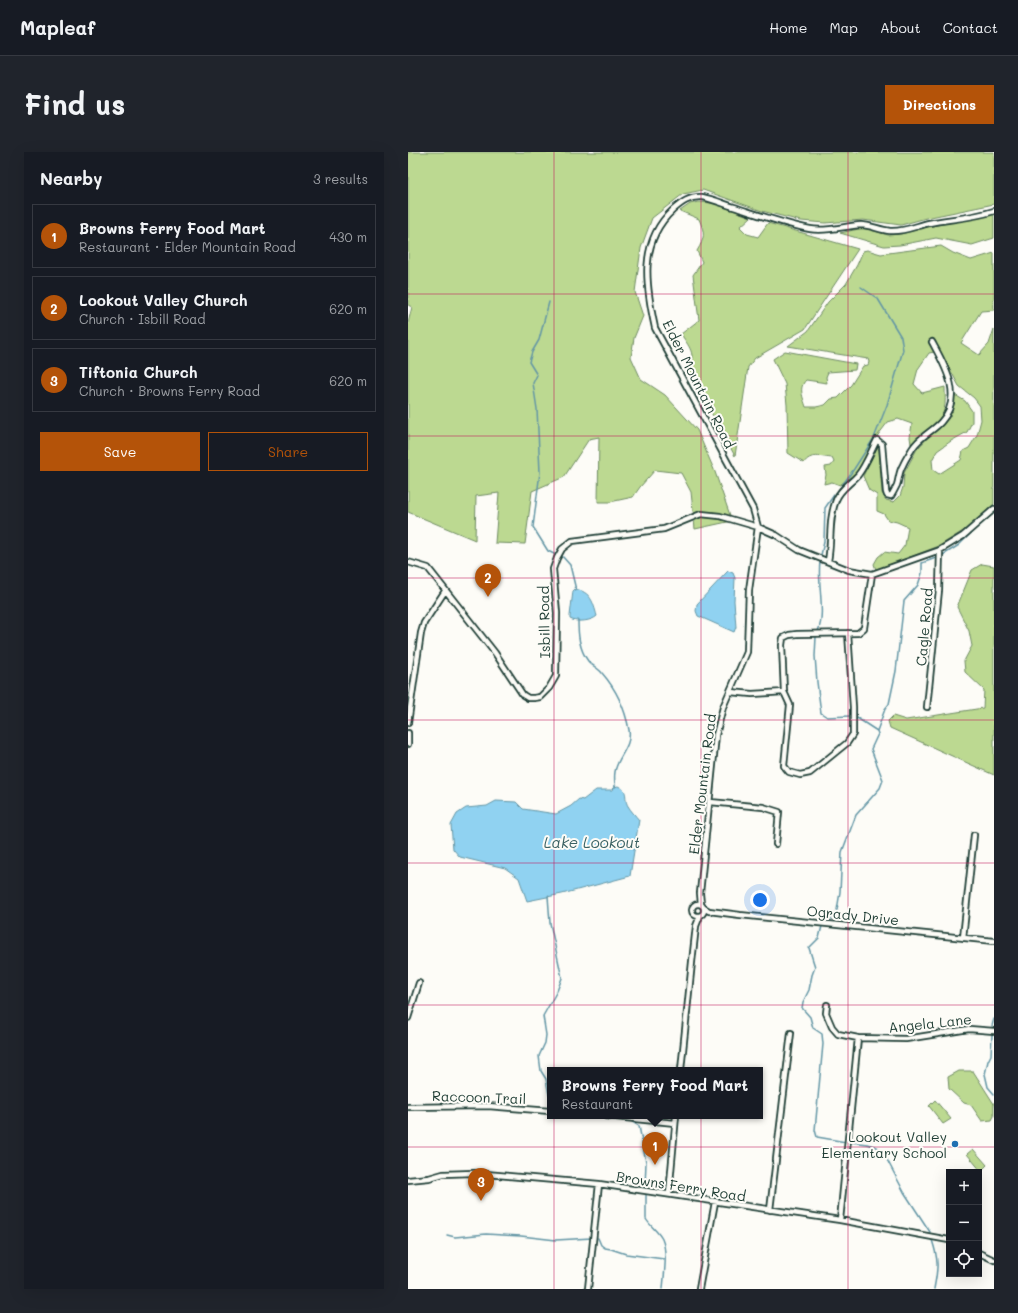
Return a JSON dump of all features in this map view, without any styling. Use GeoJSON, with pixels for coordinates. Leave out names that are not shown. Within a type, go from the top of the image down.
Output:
{"type":"FeatureCollection","features":[{"type":"Feature","properties":{"kind":"street","name":"Elder Mountain Road"},"geometry":{"type":"LineString","coordinates":[[681,1067],[696,926],[702,910],[700,894],[716,734],[723,707],[748,652],[749,590],[758,527],[753,509],[655,328],[648,300],[647,259],[652,238],[664,219],[680,204],[690,198],[696,197],[709,199],[759,215],[811,229],[834,229],[861,225],[890,231],[901,230],[994,211]]}},
{"type":"Feature","properties":{"kind":"street"},"geometry":{"type":"LineString","coordinates":[[828,561],[831,547],[830,525],[839,493],[858,475],[877,440],[882,444],[886,492],[887,495],[891,496],[903,464],[911,450],[920,438],[941,422],[947,413],[951,404],[951,385],[947,372],[932,342]]}},
{"type":"Feature","properties":{"kind":"street"},"geometry":{"type":"LineString","coordinates":[[758,527],[776,535],[799,550],[849,570],[872,574],[940,550],[963,536],[994,509]]}},
{"type":"Feature","properties":{"kind":"street","name":"Isbill Road"},"geometry":{"type":"LineString","coordinates":[[408,562],[428,568],[495,653],[523,695],[528,698],[534,698],[540,697],[549,688],[556,676],[557,613],[554,569],[557,558],[562,549],[572,541],[664,529],[700,514],[720,516],[758,527]]}},
{"type":"Feature","properties":{"kind":"street","name":"Cagle Road"},"geometry":{"type":"LineString","coordinates":[[927,707],[939,590],[940,550]]}},
{"type":"Feature","properties":{"kind":"street"},"geometry":{"type":"LineString","coordinates":[[848,634],[853,708],[853,734],[847,743],[810,773],[800,775],[789,772],[784,766],[790,705],[784,692],[782,645],[785,636],[797,634],[858,633],[864,628],[872,574]]}},
{"type":"Feature","properties":{"kind":"street"},"geometry":{"type":"LineString","coordinates":[[408,723],[421,633],[424,623],[445,591]]}},
{"type":"Feature","properties":{"kind":"street"},"geometry":{"type":"LineString","coordinates":[[730,692],[752,694],[784,692]]}},
{"type":"Feature","properties":{"kind":"street"},"geometry":{"type":"LineString","coordinates":[[408,733],[408,744]]}},
{"type":"Feature","properties":{"kind":"street"},"geometry":{"type":"LineString","coordinates":[[710,802],[762,807],[779,812],[776,844]]}},
{"type":"Feature","properties":{"kind":"street"},"geometry":{"type":"LineString","coordinates":[[963,938],[974,835]]}},
{"type":"Feature","properties":{"kind":"street","name":"Elder Mountain Road"},"geometry":{"type":"LineString","coordinates":[[696,926],[691,908],[695,904],[700,894]]}},
{"type":"Feature","properties":{"kind":"street"},"geometry":{"type":"LineString","coordinates":[[693,914],[696,916],[702,910],[695,904]]}},
{"type":"Feature","properties":{"kind":"street","name":"Ogrady Drive"},"geometry":{"type":"LineString","coordinates":[[702,910],[994,941]]}},
{"type":"Feature","properties":{"kind":"street"},"geometry":{"type":"LineString","coordinates":[[408,1018],[419,983]]}},
{"type":"Feature","properties":{"kind":"street","name":"Angela Lane"},"geometry":{"type":"LineString","coordinates":[[827,1005],[826,1013],[832,1027],[838,1034],[858,1038],[906,1039],[969,1029],[994,1031]]}},
{"type":"Feature","properties":{"kind":"street"},"geometry":{"type":"LineString","coordinates":[[770,1210],[791,1033]]}},
{"type":"Feature","properties":{"kind":"street"},"geometry":{"type":"LineString","coordinates":[[840,1220],[858,1038]]}},
{"type":"Feature","properties":{"kind":"street","name":"Raccoon Trail"},"geometry":{"type":"LineString","coordinates":[[408,1107],[488,1106],[547,1111]]}},
{"type":"Feature","properties":{"kind":"street"},"geometry":{"type":"LineString","coordinates":[[636,1119],[675,1123]]}},
{"type":"Feature","properties":{"kind":"street"},"geometry":{"type":"LineString","coordinates":[[669,1194],[676,1119]]}},
{"type":"Feature","properties":{"kind":"street","name":"Browns Ferry Road"},"geometry":{"type":"LineString","coordinates":[[409,1180],[429,1178],[442,1174],[474,1173],[599,1184],[840,1220],[946,1239]]}},
{"type":"Feature","properties":{"kind":"street"},"geometry":{"type":"LineString","coordinates":[[588,1289],[599,1184]]}},
{"type":"Feature","properties":{"kind":"street"},"geometry":{"type":"LineString","coordinates":[[699,1289],[715,1202]]}},
{"type":"Feature","properties":{"kind":"street"},"geometry":{"type":"LineString","coordinates":[[982,1254],[994,1260]]}},
{"type":"Feature","properties":{"kind":"green space"},"geometry":{"type":"Polygon","coordinates":[[[408,152],[994,152],[994,204],[926,218],[901,225],[863,220],[825,223],[801,221],[762,211],[703,190],[683,194],[652,218],[641,248],[635,292],[643,316],[634,338],[631,357],[641,379],[665,395],[697,430],[715,472],[732,521],[695,529],[691,492],[681,473],[655,470],[633,497],[610,502],[598,502],[599,437],[589,439],[564,477],[532,491],[525,544],[495,543],[499,493],[476,496],[475,540],[408,512],[408,323],[412,307],[408,305],[408,152]]]}},
{"type":"Feature","properties":{"kind":"green space"},"geometry":{"type":"Polygon","coordinates":[[[698,202],[713,203],[751,217],[740,227],[747,234],[758,237],[768,223],[858,249],[805,329],[755,358],[748,367],[735,456],[689,372],[692,356],[688,344],[681,334],[699,320],[693,275],[702,262],[697,251],[702,242],[703,235],[699,219],[680,211],[690,204],[698,202]]]}},
{"type":"Feature","properties":{"kind":"green space"},"geometry":{"type":"Polygon","coordinates":[[[994,214],[994,238],[972,245],[936,238],[900,245],[884,246],[840,233],[863,228],[888,235],[901,234],[922,228],[994,214]]]}},
{"type":"Feature","properties":{"kind":"green space"},"geometry":{"type":"Polygon","coordinates":[[[941,246],[953,253],[971,260],[994,253],[994,310],[981,311],[961,343],[979,355],[989,344],[994,329],[994,504],[963,531],[939,546],[876,570],[874,564],[878,557],[884,552],[898,554],[905,545],[908,527],[888,520],[884,514],[877,511],[877,495],[869,490],[863,476],[877,447],[879,450],[882,493],[886,500],[894,502],[900,496],[903,487],[904,473],[917,449],[951,413],[955,395],[965,401],[972,411],[972,422],[967,432],[937,451],[932,460],[933,470],[939,474],[961,460],[963,451],[969,448],[977,435],[981,420],[980,406],[974,398],[959,386],[940,351],[929,353],[918,369],[914,384],[922,393],[945,387],[945,407],[939,419],[911,444],[910,437],[912,424],[898,419],[888,422],[878,435],[858,471],[840,485],[832,482],[824,484],[826,475],[825,467],[831,466],[834,462],[832,458],[813,457],[804,463],[788,453],[785,384],[773,359],[785,351],[856,364],[855,370],[828,372],[826,377],[827,383],[806,380],[802,386],[802,393],[806,407],[825,405],[831,399],[838,398],[851,385],[863,366],[868,365],[868,359],[788,346],[808,331],[828,302],[846,284],[863,251],[867,250],[881,254],[941,246]]]}},
{"type":"Feature","properties":{"kind":"green space"},"geometry":{"type":"Polygon","coordinates":[[[982,564],[994,566],[994,775],[890,728],[888,721],[893,716],[906,720],[983,708],[984,690],[965,672],[964,661],[972,646],[969,631],[957,607],[972,570],[982,564]]]}},
{"type":"Feature","properties":{"kind":"green space"},"geometry":{"type":"Polygon","coordinates":[[[959,1071],[973,1071],[994,1104],[994,1116],[992,1120],[982,1121],[971,1105],[964,1103],[949,1089],[948,1077],[959,1071]]]}},
{"type":"Feature","properties":{"kind":"green space"},"geometry":{"type":"Polygon","coordinates":[[[935,1100],[951,1119],[943,1124],[929,1106],[935,1100]]]}},
{"type":"Feature","properties":{"kind":"green space"},"geometry":{"type":"Polygon","coordinates":[[[973,1149],[987,1165],[982,1170],[979,1169],[967,1154],[973,1149]]]}},
{"type":"Feature","properties":{"kind":"water"},"geometry":{"type":"Polygon","coordinates":[[[728,571],[733,573],[735,578],[734,601],[736,627],[734,632],[698,616],[696,611],[697,604],[728,571]]]}},
{"type":"Feature","properties":{"kind":"water"},"geometry":{"type":"Polygon","coordinates":[[[575,589],[588,595],[594,606],[597,616],[595,618],[580,621],[570,619],[573,591],[575,589]]]}},
{"type":"Feature","properties":{"kind":"water","name":"Lake Lookout"},"geometry":{"type":"Polygon","coordinates":[[[618,786],[624,790],[628,806],[639,820],[630,876],[562,894],[527,901],[519,878],[505,868],[460,857],[453,849],[451,825],[457,814],[466,808],[487,806],[496,801],[516,802],[523,809],[556,814],[571,806],[579,799],[583,800],[596,790],[613,790],[614,787],[618,786]]]}},
{"type":"Feature","properties":{"kind":"waterway"},"geometry":{"type":"LineString","coordinates":[[840,488],[874,438],[887,405],[903,350],[901,337],[878,299],[861,287]]}},
{"type":"Feature","properties":{"kind":"waterway"},"geometry":{"type":"LineString","coordinates":[[549,302],[539,340],[532,352],[529,362],[537,375],[533,383],[537,409],[540,472],[533,527],[548,551],[554,554]]}},
{"type":"Feature","properties":{"kind":"waterway"},"geometry":{"type":"LineString","coordinates":[[821,555],[824,542],[825,508],[834,495]]}},
{"type":"Feature","properties":{"kind":"waterway"},"geometry":{"type":"LineString","coordinates":[[986,519],[994,513]]}},
{"type":"Feature","properties":{"kind":"waterway"},"geometry":{"type":"LineString","coordinates":[[943,555],[959,545],[977,527]]}},
{"type":"Feature","properties":{"kind":"waterway"},"geometry":{"type":"LineString","coordinates":[[562,556],[570,565],[576,590]]}},
{"type":"Feature","properties":{"kind":"waterway"},"geometry":{"type":"LineString","coordinates":[[830,920],[837,910],[840,892],[842,852],[856,815],[880,788],[883,780],[871,749],[878,734],[877,731],[885,709],[889,704],[896,671],[904,601],[918,585],[922,573],[922,563],[936,558]]}},
{"type":"Feature","properties":{"kind":"waterway"},"geometry":{"type":"LineString","coordinates":[[818,631],[821,616],[820,562]]}},
{"type":"Feature","properties":{"kind":"waterway"},"geometry":{"type":"LineString","coordinates":[[578,620],[578,631],[583,652],[589,662],[602,673],[612,686],[619,699],[629,730],[628,742],[616,767],[615,787]]}},
{"type":"Feature","properties":{"kind":"waterway"},"geometry":{"type":"LineString","coordinates":[[816,637],[815,656],[821,713],[827,717],[850,716]]}},
{"type":"Feature","properties":{"kind":"waterway"},"geometry":{"type":"LineString","coordinates":[[857,718],[877,731]]}},
{"type":"Feature","properties":{"kind":"waterway"},"geometry":{"type":"LineString","coordinates":[[547,1084],[546,1079],[541,1071],[539,1056],[545,1043],[546,1035],[543,1016],[557,991],[562,978],[550,923],[548,896]]}},
{"type":"Feature","properties":{"kind":"waterway"},"geometry":{"type":"LineString","coordinates":[[822,926],[819,938],[809,948],[815,967],[809,990],[803,1002],[802,1008],[810,1017],[813,1028],[822,1034],[823,1044],[815,1130],[817,1137],[846,1142]]}},
{"type":"Feature","properties":{"kind":"waterway"},"geometry":{"type":"LineString","coordinates":[[992,1026],[994,1019]]}},
{"type":"Feature","properties":{"kind":"waterway"},"geometry":{"type":"LineString","coordinates":[[992,1034],[991,1055],[985,1074],[988,1087],[994,1094]]}},
{"type":"Feature","properties":{"kind":"waterway"},"geometry":{"type":"LineString","coordinates":[[631,1121],[639,1126],[646,1162],[645,1187]]}},
{"type":"Feature","properties":{"kind":"waterway"},"geometry":{"type":"LineString","coordinates":[[851,1142],[877,1147],[884,1154],[904,1192],[930,1232]]}},
{"type":"Feature","properties":{"kind":"waterway"},"geometry":{"type":"LineString","coordinates":[[646,1195],[646,1219],[660,1236],[664,1245],[665,1264],[663,1289]]}},
{"type":"Feature","properties":{"kind":"waterway"},"geometry":{"type":"LineString","coordinates":[[447,1235],[455,1237],[486,1234],[556,1240],[592,1238]]}},
{"type":"Feature","properties":{"kind":"waterway"},"geometry":{"type":"LineString","coordinates":[[598,1238],[601,1245],[605,1248],[626,1254],[664,1259]]}},
{"type":"Feature","properties":{"kind":"waterway"},"geometry":{"type":"LineString","coordinates":[[932,1240],[937,1264],[934,1289]]}},
{"type":"Feature","properties":{"kind":"place","name":"Lookout Valley Church"},"geometry":{"type":"Point","coordinates":[488,597]}},
{"type":"Feature","properties":{"kind":"place","name":"Lookout Valley Elementary School"},"geometry":{"type":"Point","coordinates":[955,1144]}},
{"type":"Feature","properties":{"kind":"place","name":"Browns Ferry Food Mart"},"geometry":{"type":"Point","coordinates":[655,1165]}},
{"type":"Feature","properties":{"kind":"place","name":"Tiftonia Church"},"geometry":{"type":"Point","coordinates":[481,1201]}}]}
